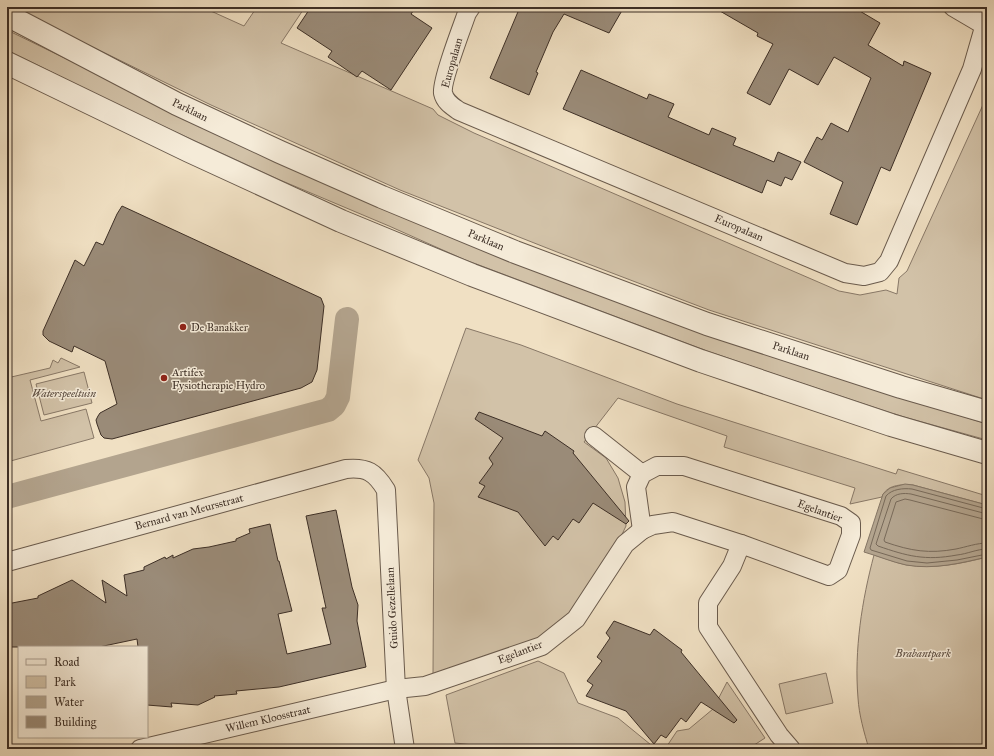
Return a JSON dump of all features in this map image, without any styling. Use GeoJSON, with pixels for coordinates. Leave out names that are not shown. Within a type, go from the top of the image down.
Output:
{"type":"FeatureCollection","features":[{"type":"Feature","properties":{"kind":"street"},"geometry":{"type":"LineString","coordinates":[[953,7],[986,23]]}},
{"type":"Feature","properties":{"kind":"street","name":"Europalaan"},"geometry":{"type":"LineString","coordinates":[[466,9],[443,86],[446,99],[452,106],[466,114],[845,273],[864,276],[880,272],[889,262],[972,69],[986,23]]}},
{"type":"Feature","properties":{"kind":"street","name":"Parklaan"},"geometry":{"type":"LineString","coordinates":[[7,16],[177,104],[260,143],[382,197],[516,252],[707,324],[902,387],[987,412]]}},
{"type":"Feature","properties":{"kind":"street"},"geometry":{"type":"LineString","coordinates":[[7,63],[182,148],[334,217],[472,275],[701,361],[891,425],[987,453]]}},
{"type":"Feature","properties":{"kind":"street"},"geometry":{"type":"LineString","coordinates":[[594,436],[642,474],[636,487],[642,530]]}},
{"type":"Feature","properties":{"kind":"street","name":"Egelantier"},"geometry":{"type":"LineString","coordinates":[[396,689],[425,686],[542,646],[576,619],[625,544],[642,530],[653,525],[673,522],[741,544],[829,576],[838,570],[852,535],[851,523],[841,516],[684,466],[657,466],[642,474]]}},
{"type":"Feature","properties":{"kind":"street","name":"Bernard van Meursstraat"},"geometry":{"type":"LineString","coordinates":[[7,562],[346,469],[358,468],[371,472]]}},
{"type":"Feature","properties":{"kind":"street","name":"Guido Gezellelaan"},"geometry":{"type":"LineString","coordinates":[[371,472],[380,480],[386,490],[396,689],[405,749]]}},
{"type":"Feature","properties":{"kind":"street"},"geometry":{"type":"LineString","coordinates":[[741,544],[732,566],[708,603],[708,627],[779,735],[791,749]]}},
{"type":"Feature","properties":{"kind":"street","name":"Willem Kloosstraat"},"geometry":{"type":"LineString","coordinates":[[140,749],[163,747],[396,689]]}},
{"type":"Feature","properties":{"kind":"green space"},"geometry":{"type":"Polygon","coordinates":[[[11,7],[202,7],[244,26],[257,7],[305,7],[281,43],[433,109],[438,115],[474,133],[839,291],[860,295],[886,290],[897,294],[899,278],[907,271],[987,96],[987,400],[709,310],[400,190],[211,105],[11,7]]]}},
{"type":"Feature","properties":{"kind":"green space"},"geometry":{"type":"Polygon","coordinates":[[[7,30],[79,65],[788,361],[987,424],[987,440],[904,417],[777,375],[699,348],[463,259],[280,180],[130,111],[7,50],[7,30]]]}},
{"type":"Feature","properties":{"kind":"green space"},"geometry":{"type":"Polygon","coordinates":[[[466,328],[521,345],[677,404],[896,474],[898,469],[987,496],[987,505],[913,485],[894,486],[887,490],[882,497],[850,504],[855,488],[724,447],[727,436],[618,398],[584,442],[606,458],[618,478],[625,502],[626,526],[615,549],[579,607],[542,637],[461,667],[433,674],[434,503],[429,478],[418,460],[466,328]]]}},
{"type":"Feature","properties":{"kind":"green space"},"geometry":{"type":"Polygon","coordinates":[[[61,358],[80,367],[30,380],[41,421],[86,409],[94,438],[7,462],[7,378],[50,368],[53,360],[58,363],[61,358]]]}},
{"type":"Feature","properties":{"kind":"green space","name":"Waterspeeltuin"},"geometry":{"type":"Polygon","coordinates":[[[84,372],[92,403],[44,415],[36,384],[84,372]]]}},
{"type":"Feature","properties":{"kind":"green space","name":"Brabantpark"},"geometry":{"type":"Polygon","coordinates":[[[874,555],[903,564],[917,566],[957,564],[987,557],[987,749],[869,749],[862,724],[859,704],[857,662],[860,625],[874,555]]]}},
{"type":"Feature","properties":{"kind":"green space"},"geometry":{"type":"Polygon","coordinates":[[[538,661],[564,673],[578,703],[618,718],[656,749],[511,749],[455,743],[446,695],[538,661]]]}},
{"type":"Feature","properties":{"kind":"green space"},"geometry":{"type":"Polygon","coordinates":[[[826,673],[833,703],[786,714],[779,684],[826,673]]]}},
{"type":"Feature","properties":{"kind":"green space"},"geometry":{"type":"Polygon","coordinates":[[[727,682],[765,738],[748,749],[665,749],[677,731],[689,729],[713,709],[727,682]]]}},
{"type":"Feature","properties":{"kind":"water"},"geometry":{"type":"Polygon","coordinates":[[[905,484],[987,505],[987,557],[947,565],[927,567],[901,564],[864,552],[883,494],[890,488],[905,484]]]}},
{"type":"Feature","properties":{"kind":"building"},"geometry":{"type":"Polygon","coordinates":[[[311,7],[416,7],[411,14],[432,28],[391,90],[362,71],[357,77],[328,57],[332,51],[297,28],[311,7]]]}},
{"type":"Feature","properties":{"kind":"building"},"geometry":{"type":"Polygon","coordinates":[[[520,7],[624,7],[609,33],[564,14],[553,32],[536,72],[538,73],[529,95],[490,78],[520,7]]]}},
{"type":"Feature","properties":{"kind":"building"},"geometry":{"type":"Polygon","coordinates":[[[713,7],[853,7],[880,23],[868,45],[903,66],[904,61],[931,73],[890,171],[881,167],[857,225],[830,214],[843,182],[804,162],[817,137],[822,140],[831,123],[848,132],[871,78],[834,57],[818,85],[789,69],[770,105],[747,93],[773,44],[757,36],[758,33],[713,7]]]}},
{"type":"Feature","properties":{"kind":"building"},"geometry":{"type":"Polygon","coordinates":[[[581,70],[647,99],[649,94],[674,104],[668,117],[709,135],[712,128],[736,138],[733,145],[774,162],[778,152],[801,162],[792,180],[785,177],[781,186],[767,180],[762,193],[563,109],[581,70]]]}},
{"type":"Feature","properties":{"kind":"building"},"geometry":{"type":"Polygon","coordinates":[[[122,206],[321,298],[324,306],[317,370],[312,382],[301,388],[112,439],[104,438],[101,435],[96,420],[100,413],[117,404],[105,361],[74,346],[72,352],[49,341],[43,335],[43,331],[75,260],[84,266],[96,242],[103,245],[122,206]]]}},
{"type":"Feature","properties":{"kind":"building"},"geometry":{"type":"Polygon","coordinates":[[[479,412],[542,436],[545,431],[574,451],[573,453],[629,521],[626,524],[593,503],[579,523],[573,519],[558,540],[553,536],[545,546],[518,512],[478,497],[485,486],[479,483],[493,464],[489,458],[503,438],[475,419],[479,412]]]}},
{"type":"Feature","properties":{"kind":"building"},"geometry":{"type":"Polygon","coordinates":[[[336,510],[352,587],[358,605],[357,621],[366,667],[279,687],[236,691],[237,694],[214,696],[215,697],[198,705],[171,703],[172,707],[148,705],[148,646],[138,646],[137,639],[104,646],[7,647],[7,604],[38,598],[38,596],[72,580],[106,603],[102,580],[127,596],[124,575],[144,570],[144,567],[165,557],[166,559],[173,555],[173,558],[193,549],[236,541],[236,539],[250,533],[249,529],[270,524],[278,561],[292,611],[278,614],[287,654],[331,644],[322,608],[326,608],[306,516],[336,510]]]}},
{"type":"Feature","properties":{"kind":"building"},"geometry":{"type":"Polygon","coordinates":[[[614,621],[650,635],[654,629],[682,650],[681,652],[737,720],[734,723],[701,702],[686,722],[681,718],[666,738],[661,735],[654,744],[626,711],[586,696],[593,685],[587,681],[602,661],[597,657],[610,638],[606,633],[614,621]]]}},
{"type":"Feature","properties":{"kind":"waterway"},"geometry":{"type":"LineString","coordinates":[[7,497],[328,410],[334,405],[338,397],[347,319]]}},
{"type":"Feature","properties":{"kind":"place","name":"De Banakker"},"geometry":{"type":"Point","coordinates":[183,327]}},
{"type":"Feature","properties":{"kind":"place","name":"Artifex Fysiotherapie Hydro"},"geometry":{"type":"Point","coordinates":[164,378]}}]}
